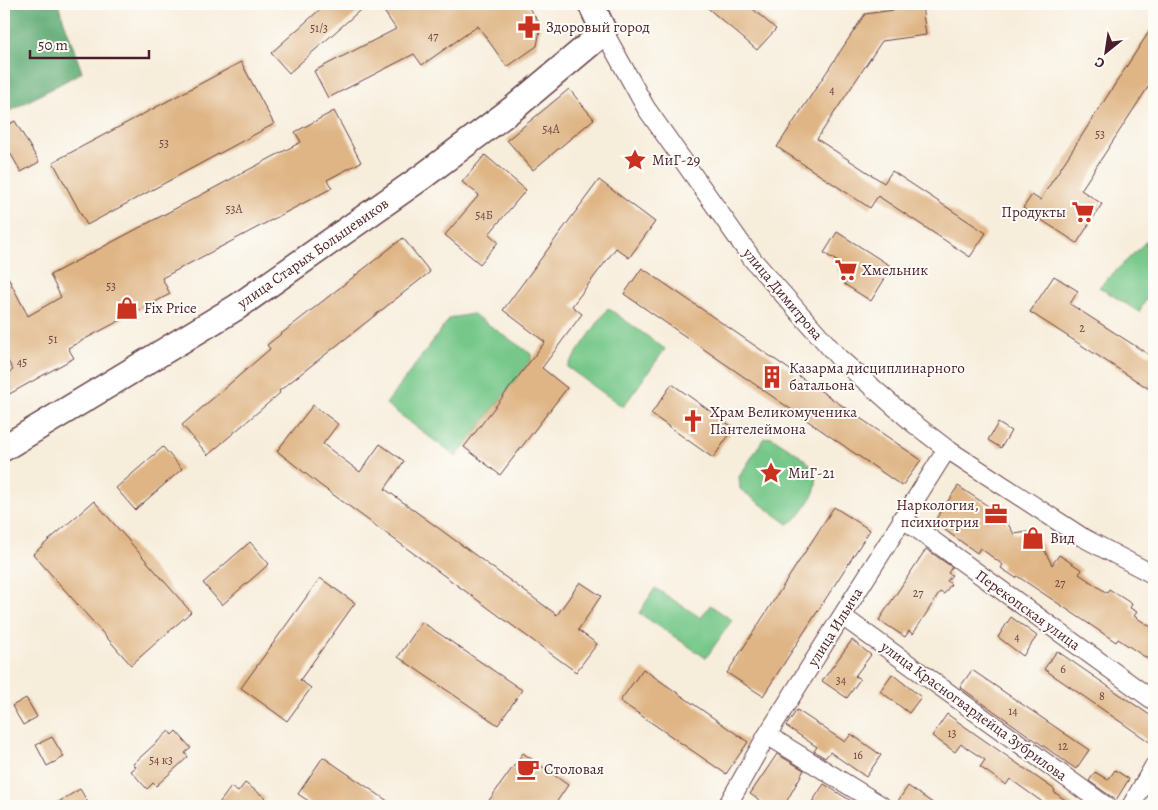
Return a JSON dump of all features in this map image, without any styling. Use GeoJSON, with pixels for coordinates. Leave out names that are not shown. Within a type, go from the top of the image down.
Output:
{"type":"FeatureCollection","features":[{"type":"Feature","properties":{"kind":"street","name":"улица Димитрова"},"geometry":{"type":"LineString","coordinates":[[591,4],[604,32],[646,108],[752,260],[839,358],[913,423],[947,449],[1082,537],[1154,574]]}},
{"type":"Feature","properties":{"kind":"street","name":"улица Старых Большевиков"},"geometry":{"type":"LineString","coordinates":[[4,448],[238,307],[422,177],[515,107],[604,32]]}},
{"type":"Feature","properties":{"kind":"street","name":"улица Ильича"},"geometry":{"type":"LineString","coordinates":[[727,806],[767,735],[947,449]]}},
{"type":"Feature","properties":{"kind":"street","name":"Перекопская улица"},"geometry":{"type":"LineString","coordinates":[[902,518],[1154,701]]}},
{"type":"Feature","properties":{"kind":"street","name":"улица Красногвардейца Зубрилова"},"geometry":{"type":"LineString","coordinates":[[842,616],[1106,806]]}},
{"type":"Feature","properties":{"kind":"street"},"geometry":{"type":"LineString","coordinates":[[767,735],[882,806]]}},
{"type":"Feature","properties":{"kind":"street"},"geometry":{"type":"LineString","coordinates":[[1131,806],[1154,766]]}},
{"type":"Feature","properties":{"kind":"green space"},"geometry":{"type":"Polygon","coordinates":[[[4,4],[58,4],[82,72],[10,111],[4,99],[4,4]]]}},
{"type":"Feature","properties":{"kind":"green space"},"geometry":{"type":"Polygon","coordinates":[[[1154,234],[1154,285],[1139,312],[1099,287],[1154,234]]]}},
{"type":"Feature","properties":{"kind":"green space"},"geometry":{"type":"Polygon","coordinates":[[[608,308],[665,349],[623,407],[567,367],[608,308]]]}},
{"type":"Feature","properties":{"kind":"green space"},"geometry":{"type":"Polygon","coordinates":[[[473,314],[531,354],[531,360],[456,457],[386,404],[450,318],[473,314]]]}},
{"type":"Feature","properties":{"kind":"green space"},"geometry":{"type":"Polygon","coordinates":[[[772,437],[801,456],[814,471],[816,479],[815,490],[809,502],[798,517],[788,524],[740,489],[739,477],[764,438],[772,437]]]}},
{"type":"Feature","properties":{"kind":"green space"},"geometry":{"type":"Polygon","coordinates":[[[655,588],[701,618],[710,605],[732,620],[706,658],[639,613],[655,588]]]}},
{"type":"Feature","properties":{"kind":"building"},"geometry":{"type":"Polygon","coordinates":[[[326,4],[367,4],[289,73],[271,53],[326,4]]]}},
{"type":"Feature","properties":{"kind":"building"},"geometry":{"type":"Polygon","coordinates":[[[379,4],[526,4],[541,25],[537,46],[507,67],[478,26],[422,65],[414,54],[328,98],[314,71],[396,29],[379,4]]]}},
{"type":"Feature","properties":{"kind":"building"},"geometry":{"type":"Polygon","coordinates":[[[703,4],[747,4],[776,29],[757,50],[703,4]]]}},
{"type":"Feature","properties":{"kind":"building"},"geometry":{"type":"Polygon","coordinates":[[[922,6],[926,35],[882,41],[817,139],[884,183],[892,171],[986,233],[970,257],[878,196],[870,208],[777,147],[865,14],[922,6]]]}},
{"type":"Feature","properties":{"kind":"building"},"geometry":{"type":"Polygon","coordinates":[[[1154,24],[1154,78],[1081,190],[1102,204],[1077,243],[1023,208],[1032,195],[1040,200],[1154,24]]]}},
{"type":"Feature","properties":{"kind":"building"},"geometry":{"type":"Polygon","coordinates":[[[241,62],[274,124],[87,225],[53,162],[241,62]]]}},
{"type":"Feature","properties":{"kind":"building"},"geometry":{"type":"Polygon","coordinates":[[[569,89],[594,119],[533,170],[507,140],[569,89]]]}},
{"type":"Feature","properties":{"kind":"building"},"geometry":{"type":"Polygon","coordinates":[[[334,111],[361,162],[327,180],[332,188],[162,278],[170,294],[68,348],[74,358],[4,397],[4,375],[13,370],[4,354],[4,270],[28,316],[61,297],[50,275],[301,142],[295,132],[334,111]]]}},
{"type":"Feature","properties":{"kind":"building"},"geometry":{"type":"Polygon","coordinates":[[[15,121],[39,162],[21,172],[4,142],[4,127],[15,121]]]}},
{"type":"Feature","properties":{"kind":"building"},"geometry":{"type":"Polygon","coordinates":[[[485,155],[526,190],[489,234],[498,242],[480,264],[445,235],[479,195],[462,182],[485,155]]]}},
{"type":"Feature","properties":{"kind":"building"},"geometry":{"type":"Polygon","coordinates":[[[599,180],[655,222],[629,258],[616,248],[572,306],[582,314],[542,368],[567,388],[500,475],[464,447],[545,342],[503,310],[599,180]]]}},
{"type":"Feature","properties":{"kind":"building"},"geometry":{"type":"Polygon","coordinates":[[[837,232],[892,267],[871,301],[844,284],[848,277],[837,270],[841,264],[824,253],[837,232]]]}},
{"type":"Feature","properties":{"kind":"building"},"geometry":{"type":"Polygon","coordinates":[[[403,238],[430,272],[279,391],[280,393],[208,455],[182,425],[270,349],[267,345],[403,238]]]}},
{"type":"Feature","properties":{"kind":"building","name":"Казарма дисциплинарного батальона"},"geometry":{"type":"Polygon","coordinates":[[[642,268],[921,460],[902,486],[624,294],[642,268]]]}},
{"type":"Feature","properties":{"kind":"building"},"geometry":{"type":"Polygon","coordinates":[[[1054,276],[1078,291],[1070,304],[1154,358],[1154,392],[1030,312],[1054,276]]]}},
{"type":"Feature","properties":{"kind":"building","name":"Храм Великомученика Пантелеймона"},"geometry":{"type":"Polygon","coordinates":[[[672,384],[734,428],[713,458],[651,414],[672,384]]]}},
{"type":"Feature","properties":{"kind":"building"},"geometry":{"type":"Polygon","coordinates":[[[313,405],[338,424],[323,444],[360,472],[380,444],[404,461],[385,489],[557,615],[580,582],[601,596],[578,630],[597,644],[576,672],[320,485],[277,451],[313,405]]]}},
{"type":"Feature","properties":{"kind":"building"},"geometry":{"type":"Polygon","coordinates":[[[998,423],[1011,431],[1001,448],[988,440],[998,423]]]}},
{"type":"Feature","properties":{"kind":"building"},"geometry":{"type":"Polygon","coordinates":[[[163,447],[182,469],[135,510],[116,488],[163,447]]]}},
{"type":"Feature","properties":{"kind":"building"},"geometry":{"type":"Polygon","coordinates":[[[958,486],[1003,516],[1014,534],[1028,532],[1039,539],[1052,565],[1059,555],[1082,570],[1079,574],[1107,593],[1109,589],[1132,604],[1130,608],[1137,612],[1134,616],[1154,629],[1154,663],[1118,639],[1116,642],[1017,576],[1016,578],[1001,568],[1003,565],[980,548],[977,553],[934,522],[958,486]]]}},
{"type":"Feature","properties":{"kind":"building"},"geometry":{"type":"Polygon","coordinates":[[[94,501],[191,612],[131,665],[33,554],[94,501]]]}},
{"type":"Feature","properties":{"kind":"building"},"geometry":{"type":"Polygon","coordinates":[[[834,507],[870,530],[763,696],[727,673],[834,507]]]}},
{"type":"Feature","properties":{"kind":"building"},"geometry":{"type":"Polygon","coordinates":[[[250,542],[269,564],[222,605],[203,583],[250,542]]]}},
{"type":"Feature","properties":{"kind":"building"},"geometry":{"type":"Polygon","coordinates":[[[926,549],[952,567],[948,573],[952,575],[947,581],[951,584],[944,594],[940,592],[913,634],[909,631],[905,637],[879,620],[926,549]]]}},
{"type":"Feature","properties":{"kind":"building"},"geometry":{"type":"Polygon","coordinates":[[[320,578],[355,603],[300,680],[311,688],[287,721],[241,688],[320,578]]]}},
{"type":"Feature","properties":{"kind":"building"},"geometry":{"type":"Polygon","coordinates":[[[1011,617],[1037,636],[1023,656],[998,637],[1011,617]]]}},
{"type":"Feature","properties":{"kind":"building"},"geometry":{"type":"Polygon","coordinates":[[[422,622],[522,690],[498,725],[398,657],[422,622]]]}},
{"type":"Feature","properties":{"kind":"building"},"geometry":{"type":"Polygon","coordinates":[[[852,640],[871,655],[855,676],[860,679],[847,698],[822,681],[852,640]]]}},
{"type":"Feature","properties":{"kind":"building"},"geometry":{"type":"Polygon","coordinates":[[[1057,651],[1154,718],[1154,745],[1044,669],[1057,651]]]}},
{"type":"Feature","properties":{"kind":"building"},"geometry":{"type":"Polygon","coordinates":[[[643,669],[748,742],[726,774],[620,701],[643,669]]]}},
{"type":"Feature","properties":{"kind":"building"},"geometry":{"type":"Polygon","coordinates":[[[972,670],[1089,750],[1076,769],[960,687],[972,670]]]}},
{"type":"Feature","properties":{"kind":"building"},"geometry":{"type":"Polygon","coordinates":[[[892,674],[921,697],[909,713],[880,691],[892,674]]]}},
{"type":"Feature","properties":{"kind":"building"},"geometry":{"type":"Polygon","coordinates":[[[26,698],[37,717],[23,725],[12,706],[26,698]]]}},
{"type":"Feature","properties":{"kind":"building"},"geometry":{"type":"Polygon","coordinates":[[[797,710],[845,742],[851,734],[881,755],[866,777],[830,752],[825,758],[814,751],[817,747],[786,726],[797,710]]]}},
{"type":"Feature","properties":{"kind":"building"},"geometry":{"type":"Polygon","coordinates":[[[947,714],[1055,790],[1054,792],[1074,806],[1048,806],[1010,779],[1006,785],[980,767],[985,760],[961,744],[955,752],[932,736],[947,714]]]}},
{"type":"Feature","properties":{"kind":"building"},"geometry":{"type":"Polygon","coordinates":[[[169,731],[172,735],[176,731],[191,748],[185,753],[188,757],[156,786],[153,783],[147,789],[131,771],[136,767],[133,764],[169,731]]]}},
{"type":"Feature","properties":{"kind":"building"},"geometry":{"type":"Polygon","coordinates":[[[52,737],[64,757],[47,766],[36,745],[52,737]]]}},
{"type":"Feature","properties":{"kind":"building","name":"Столовая"},"geometry":{"type":"Polygon","coordinates":[[[523,753],[568,785],[554,806],[485,806],[523,753]]]}},
{"type":"Feature","properties":{"kind":"building"},"geometry":{"type":"Polygon","coordinates":[[[777,754],[804,770],[784,806],[769,806],[750,794],[777,754]]]}},
{"type":"Feature","properties":{"kind":"building"},"geometry":{"type":"Polygon","coordinates":[[[323,757],[395,806],[316,806],[298,794],[323,757]]]}},
{"type":"Feature","properties":{"kind":"building"},"geometry":{"type":"Polygon","coordinates":[[[1115,770],[1129,779],[1116,800],[1089,781],[1095,772],[1108,780],[1115,770]]]}},
{"type":"Feature","properties":{"kind":"building"},"geometry":{"type":"Polygon","coordinates":[[[245,783],[266,798],[260,806],[217,806],[231,787],[238,792],[245,783]]]}},
{"type":"Feature","properties":{"kind":"building"},"geometry":{"type":"Polygon","coordinates":[[[824,784],[859,806],[819,806],[812,802],[824,784]]]}},
{"type":"Feature","properties":{"kind":"building"},"geometry":{"type":"Polygon","coordinates":[[[908,786],[937,806],[905,806],[898,801],[908,786]]]}},
{"type":"Feature","properties":{"kind":"building"},"geometry":{"type":"Polygon","coordinates":[[[80,789],[90,806],[52,806],[80,789]]]}},
{"type":"Feature","properties":{"kind":"place","name":"Здоровый город"},"geometry":{"type":"Point","coordinates":[529,27]}},
{"type":"Feature","properties":{"kind":"place","name":"МиГ-29"},"geometry":{"type":"Point","coordinates":[635,160]}},
{"type":"Feature","properties":{"kind":"place","name":"Продукты"},"geometry":{"type":"Point","coordinates":[1083,212]}},
{"type":"Feature","properties":{"kind":"place","name":"Хмельник"},"geometry":{"type":"Point","coordinates":[846,270]}},
{"type":"Feature","properties":{"kind":"place","name":"Fix Price"},"geometry":{"type":"Point","coordinates":[127,308]}},
{"type":"Feature","properties":{"kind":"place","name":"Казарма дисциплинарного батальона"},"geometry":{"type":"Point","coordinates":[772,377]}},
{"type":"Feature","properties":{"kind":"place","name":"Храм Великомученика Пантелеймона"},"geometry":{"type":"Point","coordinates":[693,421]}},
{"type":"Feature","properties":{"kind":"place","name":"МиГ-21"},"geometry":{"type":"Point","coordinates":[771,473]}},
{"type":"Feature","properties":{"kind":"place","name":"Наркология, психиотрия"},"geometry":{"type":"Point","coordinates":[996,514]}},
{"type":"Feature","properties":{"kind":"place","name":"Вид"},"geometry":{"type":"Point","coordinates":[1033,538]}},
{"type":"Feature","properties":{"kind":"place","name":"Столовая"},"geometry":{"type":"Point","coordinates":[528,769]}}]}
